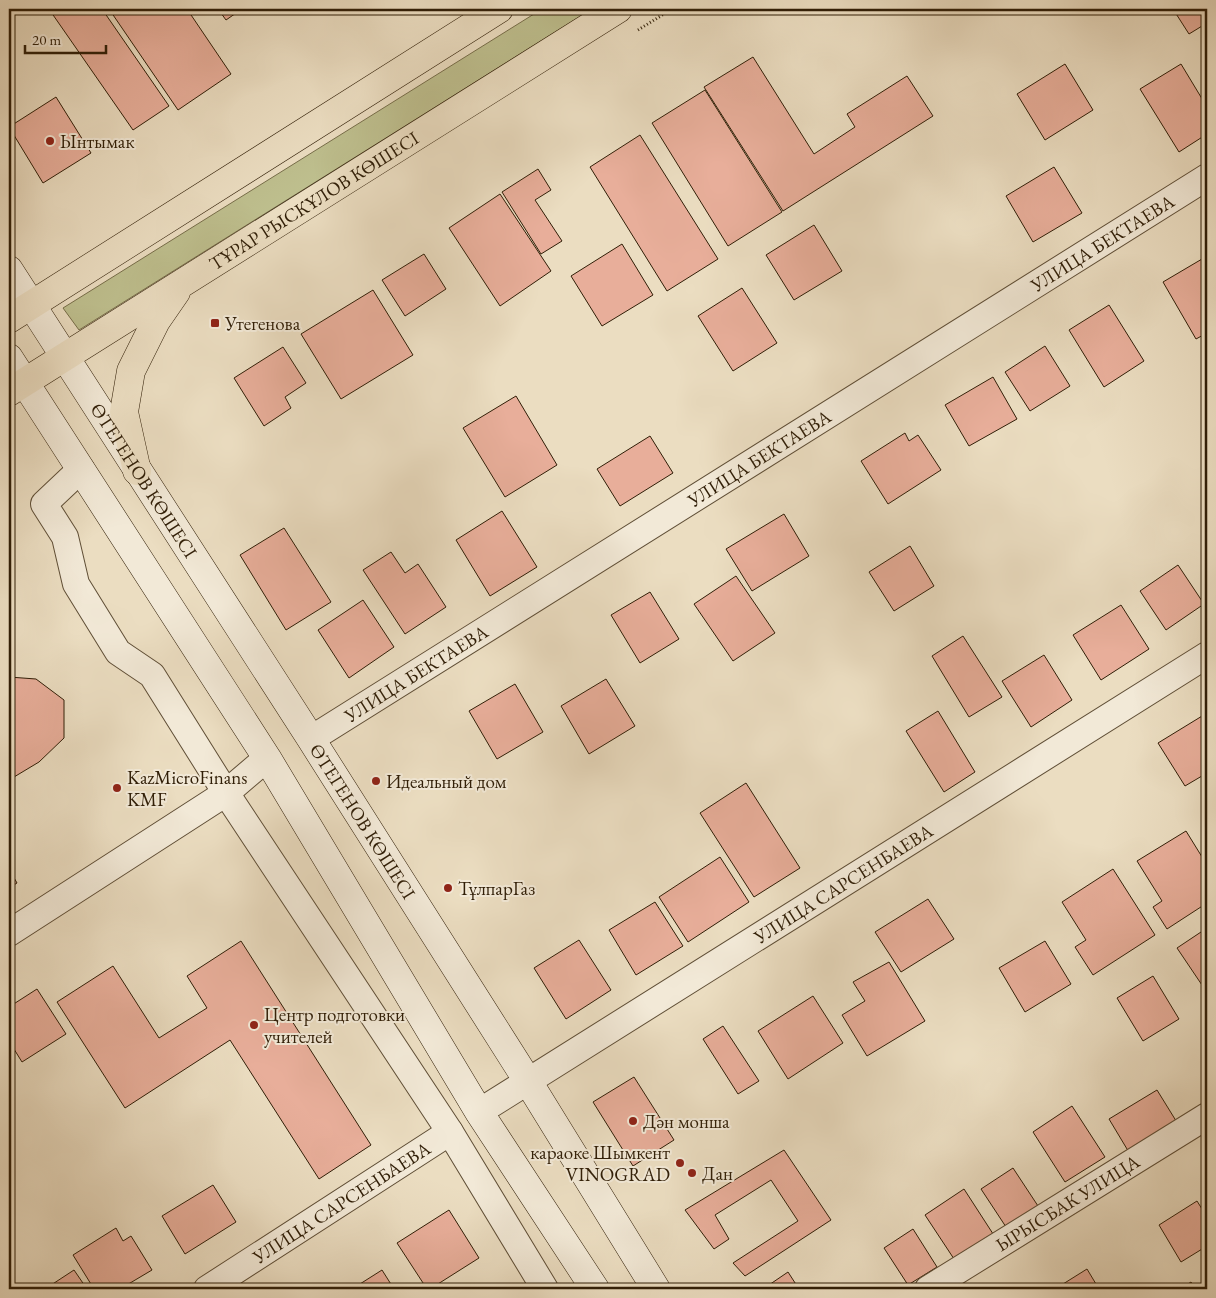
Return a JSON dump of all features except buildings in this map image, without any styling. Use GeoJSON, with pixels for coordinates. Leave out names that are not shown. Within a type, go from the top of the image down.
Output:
{"type":"FeatureCollection","features":[{"type":"Feature","properties":{"kind":"main road"},"geometry":{"type":"LineString","coordinates":[[20,312],[499,9]]}},
{"type":"Feature","properties":{"kind":"main road","name":"ТҰРАР РЫСКҰЛОВ КӨШЕСІ"},"geometry":{"type":"LineString","coordinates":[[17,386],[618,9]]}},
{"type":"Feature","properties":{"kind":"main road","name":"ӨТЕГЕНОВ КӨШЕСІ"},"geometry":{"type":"LineString","coordinates":[[9,270],[20,312],[63,357],[529,1082],[656,1289]]}},
{"type":"Feature","properties":{"kind":"main road"},"geometry":{"type":"LineString","coordinates":[[137,471],[124,412],[130,371],[156,321],[185,281]]}},
{"type":"Feature","properties":{"kind":"main road"},"geometry":{"type":"LineString","coordinates":[[9,358],[17,386],[81,469],[266,758],[479,1112],[595,1289]]}},
{"type":"Feature","properties":{"kind":"street","name":"УЛИЦА БЕКТАЕВА"},"geometry":{"type":"LineString","coordinates":[[310,739],[1207,177]]}},
{"type":"Feature","properties":{"kind":"street"},"geometry":{"type":"LineString","coordinates":[[81,469],[44,504],[65,537],[76,584],[118,652],[152,675],[226,793],[450,1132],[545,1289]]}},
{"type":"Feature","properties":{"kind":"street","name":"УЛИЦА САРСЕНБАЕВА"},"geometry":{"type":"LineString","coordinates":[[479,1112],[1207,656]]}},
{"type":"Feature","properties":{"kind":"street"},"geometry":{"type":"LineString","coordinates":[[9,933],[226,793],[266,758]]}},
{"type":"Feature","properties":{"kind":"street","name":"ЫРЫСБАК УЛИЦА"},"geometry":{"type":"LineString","coordinates":[[928,1289],[1207,1116]]}},
{"type":"Feature","properties":{"kind":"street","name":"УЛИЦА САРСЕНБАЕВА"},"geometry":{"type":"LineString","coordinates":[[207,1289],[450,1132]]}},
{"type":"Feature","properties":{"kind":"green space"},"geometry":{"type":"Polygon","coordinates":[[[542,9],[592,9],[79,330],[63,308],[542,9]]]}},
{"type":"Feature","properties":{"kind":"place","name":"Ынтымак"},"geometry":{"type":"Point","coordinates":[50,141]}},
{"type":"Feature","properties":{"kind":"place","name":"Утегенова"},"geometry":{"type":"Point","coordinates":[215,323]}},
{"type":"Feature","properties":{"kind":"place","name":"Идеальный дом"},"geometry":{"type":"Point","coordinates":[376,781]}},
{"type":"Feature","properties":{"kind":"place","name":"KazMicroFinans KMF"},"geometry":{"type":"Point","coordinates":[117,788]}},
{"type":"Feature","properties":{"kind":"place","name":"ТұлпарГаз"},"geometry":{"type":"Point","coordinates":[448,888]}},
{"type":"Feature","properties":{"kind":"place","name":"Центр подготовки учителей"},"geometry":{"type":"Point","coordinates":[254,1025]}},
{"type":"Feature","properties":{"kind":"place","name":"Дән монша"},"geometry":{"type":"Point","coordinates":[633,1121]}},
{"type":"Feature","properties":{"kind":"place","name":"караоке Шымкент VINOGRAD"},"geometry":{"type":"Point","coordinates":[680,1163]}},
{"type":"Feature","properties":{"kind":"place","name":"Дан"},"geometry":{"type":"Point","coordinates":[692,1173]}}]}
